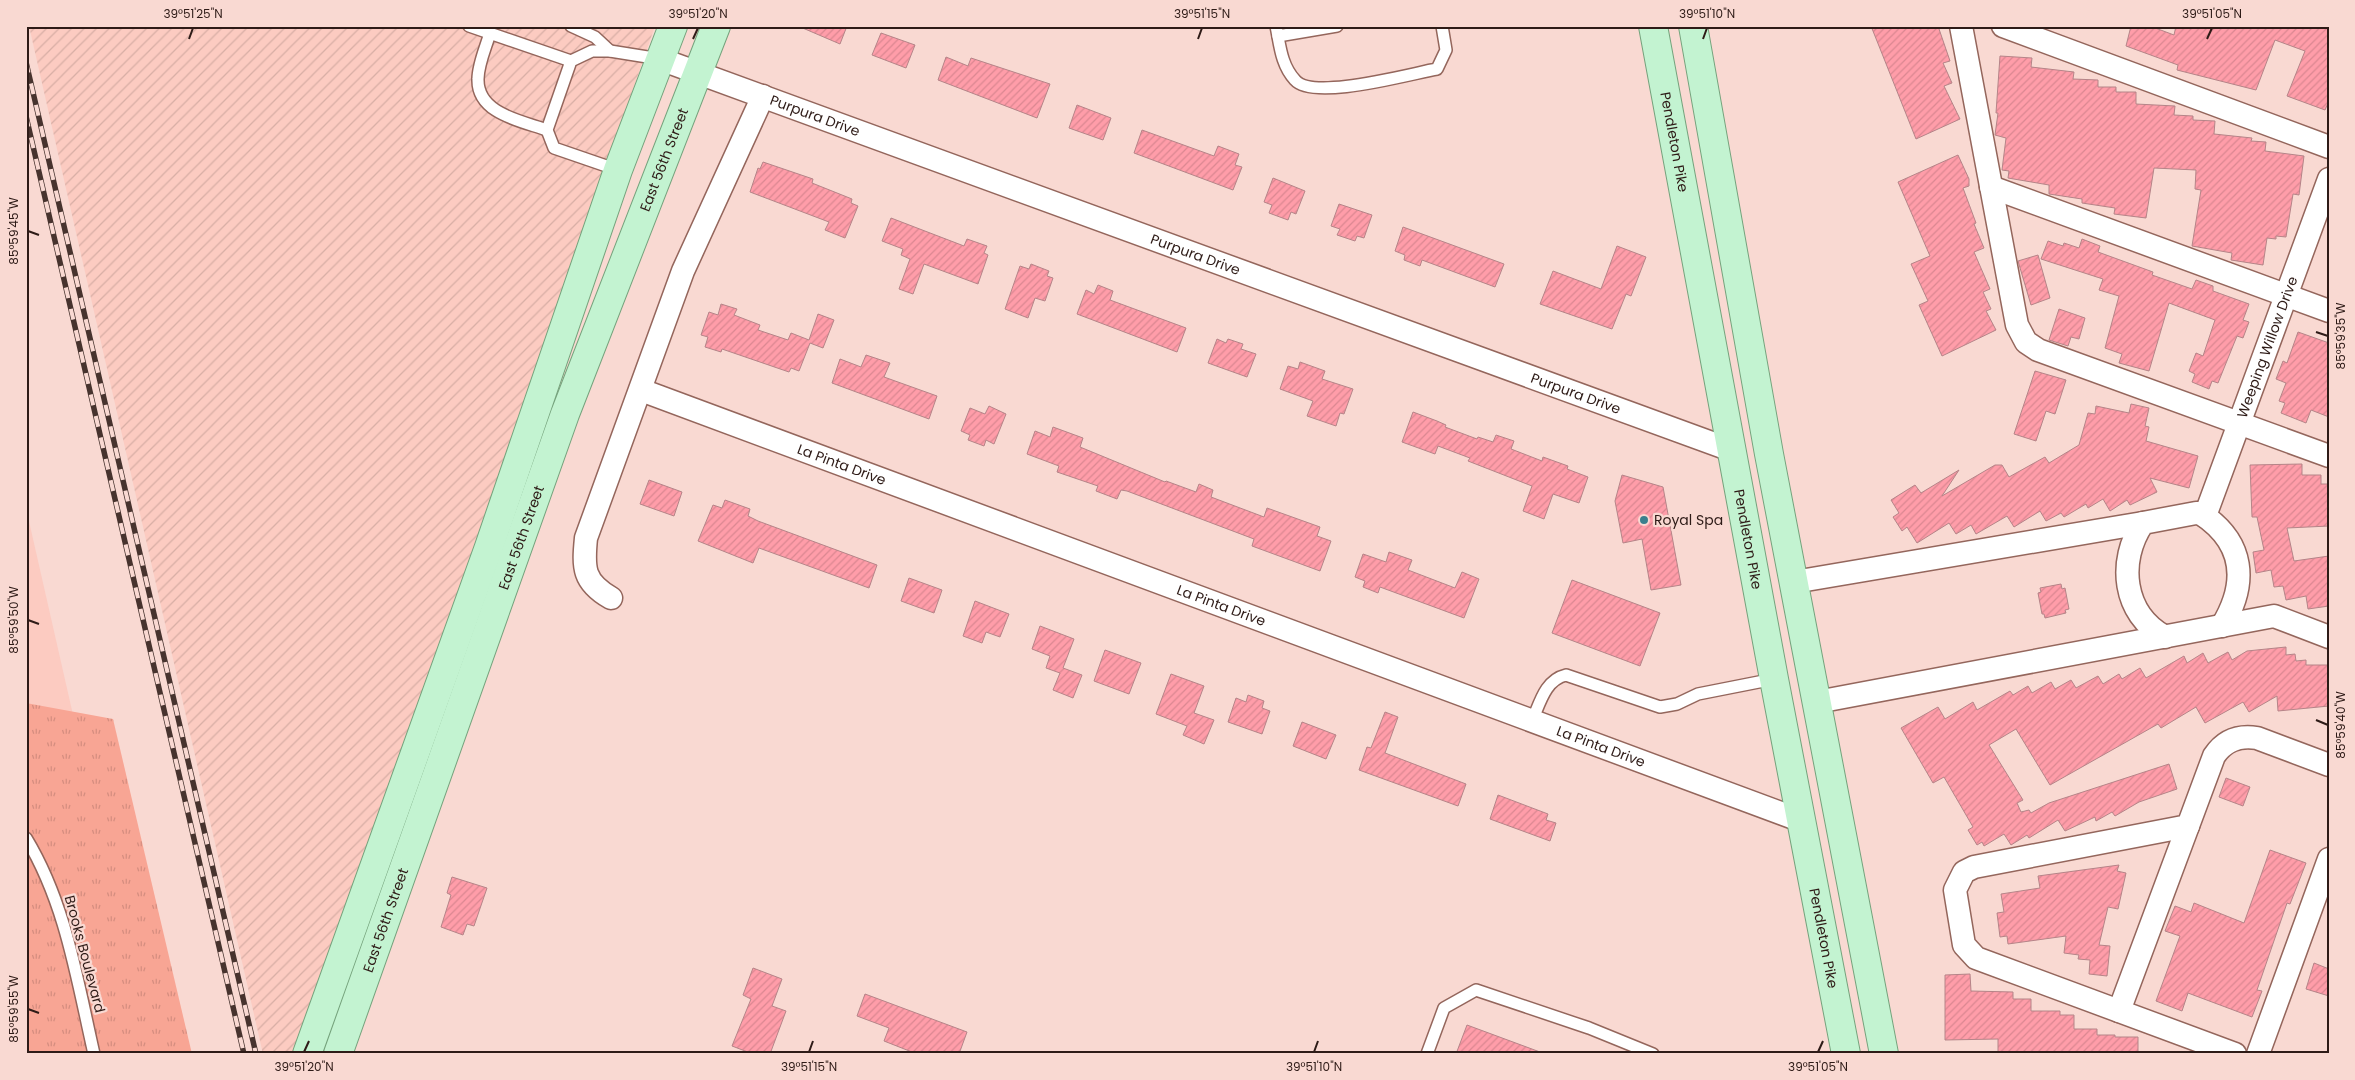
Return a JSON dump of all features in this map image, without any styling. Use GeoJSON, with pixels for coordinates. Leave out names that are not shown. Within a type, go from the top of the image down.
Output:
{"type":"FeatureCollection","features":[{"type":"Feature","properties":{"kind":"main road","name":"East 56th Street"},"geometry":{"type":"LineString","coordinates":[[307,1054],[489,547],[618,170],[673,26]]}},
{"type":"Feature","properties":{"kind":"main road","name":"East 56th Street"},"geometry":{"type":"LineString","coordinates":[[338,1054],[565,414],[716,26]]}},
{"type":"Feature","properties":{"kind":"main road","name":"Pendleton Pike"},"geometry":{"type":"LineString","coordinates":[[1653,26],[1731,450],[1846,1054]]}},
{"type":"Feature","properties":{"kind":"main road"},"geometry":{"type":"LineString","coordinates":[[1693,26],[1769,454],[1884,1054]]}},
{"type":"Feature","properties":{"kind":"street"},"geometry":{"type":"LineString","coordinates":[[1961,26],[2017,325],[2026,342],[2038,350],[2329,456]]}},
{"type":"Feature","properties":{"kind":"street"},"geometry":{"type":"LineString","coordinates":[[2003,26],[2329,147]]}},
{"type":"Feature","properties":{"kind":"street","name":"Purpura Drive"},"geometry":{"type":"LineString","coordinates":[[660,59],[1731,450]]}},
{"type":"Feature","properties":{"kind":"street"},"geometry":{"type":"LineString","coordinates":[[611,598],[599,591],[586,574],[584,564],[586,538],[697,236],[763,96]]}},
{"type":"Feature","properties":{"kind":"street","name":"Weeping Willow Drive"},"geometry":{"type":"LineString","coordinates":[[2205,516],[2329,179]]}},
{"type":"Feature","properties":{"kind":"street"},"geometry":{"type":"LineString","coordinates":[[1991,187],[2329,311]]}},
{"type":"Feature","properties":{"kind":"street","name":"La Pinta Drive"},"geometry":{"type":"LineString","coordinates":[[640,390],[1802,821]]}},
{"type":"Feature","properties":{"kind":"street"},"geometry":{"type":"LineString","coordinates":[[1794,582],[2200,513],[2225,536],[2231,546],[2238,569],[2237,597],[2229,618],[2222,626]]}},
{"type":"Feature","properties":{"kind":"street"},"geometry":{"type":"LineString","coordinates":[[2143,524],[2137,532],[2128,552],[2128,586],[2131,599],[2141,616],[2152,629],[2165,637]]}},
{"type":"Feature","properties":{"kind":"street"},"geometry":{"type":"LineString","coordinates":[[1817,702],[2274,616],[2329,637]]}},
{"type":"Feature","properties":{"kind":"street"},"geometry":{"type":"LineString","coordinates":[[2119,1011],[2214,756],[2220,747],[2232,740],[2246,737],[2257,738],[2329,765]]}},
{"type":"Feature","properties":{"kind":"street"},"geometry":{"type":"LineString","coordinates":[[2188,826],[1974,866],[1964,872],[1955,890],[1964,945],[1976,958],[2235,1054]]}},
{"type":"Feature","properties":{"kind":"street"},"geometry":{"type":"LineString","coordinates":[[2258,1054],[2329,858]]}},
{"type":"Feature","properties":{"kind":"lane"},"geometry":{"type":"LineString","coordinates":[[469,26],[571,61],[592,51],[610,50],[660,59]]}},
{"type":"Feature","properties":{"kind":"lane"},"geometry":{"type":"LineString","coordinates":[[571,26],[595,37],[610,50]]}},
{"type":"Feature","properties":{"kind":"lane"},"geometry":{"type":"LineString","coordinates":[[1336,26],[1277,31],[1284,65],[1296,82],[1312,89],[1342,88],[1437,69],[1446,50],[1442,26]]}},
{"type":"Feature","properties":{"kind":"lane"},"geometry":{"type":"LineString","coordinates":[[490,34],[478,78],[480,92],[497,112],[548,130]]}},
{"type":"Feature","properties":{"kind":"lane"},"geometry":{"type":"LineString","coordinates":[[571,61],[548,130],[554,148],[618,170]]}},
{"type":"Feature","properties":{"kind":"lane"},"geometry":{"type":"LineString","coordinates":[[1532,721],[1550,683],[1556,677],[1566,675],[1660,707],[1677,704],[1698,694],[1774,679]]}},
{"type":"Feature","properties":{"kind":"lane","name":"Brooks Boulevard"},"geometry":{"type":"LineString","coordinates":[[26,838],[43,866],[64,924],[94,1054]]}},
{"type":"Feature","properties":{"kind":"lane"},"geometry":{"type":"LineString","coordinates":[[1427,1054],[1444,1008],[1476,990],[1589,1028],[1653,1054]]}},
{"type":"Feature","properties":{"kind":"shaded area"},"geometry":{"type":"Polygon","coordinates":[[[29,26],[655,26],[297,1054],[263,1054],[29,26]]]}},
{"type":"Feature","properties":{"kind":"shaded area"},"geometry":{"type":"Polygon","coordinates":[[[26,508],[81,750],[26,735],[26,508]]]}},
{"type":"Feature","properties":{"kind":"green space"},"geometry":{"type":"Polygon","coordinates":[[[26,703],[113,719],[192,1054],[26,1054],[26,703]]]}},
{"type":"Feature","properties":{"kind":"building"},"geometry":{"type":"Polygon","coordinates":[[[798,26],[847,26],[840,44],[798,26]]]}},
{"type":"Feature","properties":{"kind":"building"},"geometry":{"type":"Polygon","coordinates":[[[1871,26],[1938,26],[1950,61],[1943,63],[1952,83],[1944,86],[1960,119],[1916,139],[1871,26]]]}},
{"type":"Feature","properties":{"kind":"building"},"geometry":{"type":"Polygon","coordinates":[[[2131,26],[2150,26],[2174,35],[2176,26],[2329,26],[2329,101],[2325,110],[2287,96],[2305,51],[2275,40],[2256,90],[2177,70],[2178,65],[2126,46],[2131,26]]]}},
{"type":"Feature","properties":{"kind":"building"},"geometry":{"type":"Polygon","coordinates":[[[881,33],[915,45],[906,68],[872,55],[881,33]]]}},
{"type":"Feature","properties":{"kind":"building"},"geometry":{"type":"Polygon","coordinates":[[[2000,56],[2032,58],[2031,67],[2074,72],[2073,79],[2098,80],[2098,87],[2116,87],[2116,92],[2136,92],[2136,104],[2175,106],[2174,115],[2193,116],[2193,120],[2215,121],[2214,134],[2252,138],[2251,141],[2266,142],[2265,151],[2304,156],[2299,195],[2293,194],[2286,237],[2276,236],[2276,239],[2267,238],[2263,265],[2231,260],[2232,253],[2192,246],[2201,190],[2195,189],[2196,170],[2154,168],[2146,218],[2114,214],[2115,208],[2082,203],[2082,199],[2049,194],[2049,185],[2008,178],[2009,171],[2002,170],[2006,138],[1995,135],[1998,113],[1996,113],[2000,56]]]}},
{"type":"Feature","properties":{"kind":"building"},"geometry":{"type":"Polygon","coordinates":[[[946,57],[968,66],[971,58],[1050,84],[1037,118],[938,80],[946,57]]]}},
{"type":"Feature","properties":{"kind":"building"},"geometry":{"type":"Polygon","coordinates":[[[1077,105],[1111,118],[1103,140],[1069,128],[1077,105]]]}},
{"type":"Feature","properties":{"kind":"building"},"geometry":{"type":"Polygon","coordinates":[[[1142,130],[1214,156],[1218,146],[1239,154],[1235,165],[1242,167],[1233,190],[1134,153],[1142,130]]]}},
{"type":"Feature","properties":{"kind":"building"},"geometry":{"type":"Polygon","coordinates":[[[1958,155],[1969,179],[1969,186],[1963,188],[1976,223],[1974,224],[1984,248],[1974,252],[1990,289],[1983,292],[1991,309],[1986,311],[1996,330],[1942,356],[1919,305],[1928,301],[1911,264],[1930,256],[1898,182],[1958,155]]]}},
{"type":"Feature","properties":{"kind":"building"},"geometry":{"type":"Polygon","coordinates":[[[763,162],[813,179],[812,183],[852,199],[851,203],[858,206],[845,238],[825,230],[829,222],[750,192],[758,168],[760,169],[763,162]]]}},
{"type":"Feature","properties":{"kind":"building"},"geometry":{"type":"Polygon","coordinates":[[[1273,178],[1305,191],[1296,214],[1291,212],[1288,220],[1269,213],[1272,205],[1264,202],[1273,178]]]}},
{"type":"Feature","properties":{"kind":"building"},"geometry":{"type":"Polygon","coordinates":[[[1339,204],[1372,215],[1364,238],[1357,236],[1355,241],[1337,235],[1340,229],[1331,226],[1339,204]]]}},
{"type":"Feature","properties":{"kind":"building"},"geometry":{"type":"Polygon","coordinates":[[[891,218],[964,246],[967,239],[987,246],[984,253],[988,255],[978,284],[924,264],[913,294],[899,289],[910,259],[901,255],[903,249],[882,241],[891,218]]]}},
{"type":"Feature","properties":{"kind":"building"},"geometry":{"type":"Polygon","coordinates":[[[1403,227],[1504,264],[1495,287],[1422,260],[1420,266],[1404,260],[1405,255],[1395,251],[1403,227]]]}},
{"type":"Feature","properties":{"kind":"building"},"geometry":{"type":"Polygon","coordinates":[[[2082,239],[2100,246],[2098,252],[2153,272],[2152,275],[2192,289],[2196,280],[2213,286],[2213,291],[2249,304],[2243,320],[2249,322],[2243,338],[2237,336],[2218,383],[2212,381],[2209,389],[2192,382],[2195,374],[2189,371],[2196,353],[2203,356],[2215,320],[2169,303],[2149,371],[2119,363],[2122,354],[2105,348],[2119,296],[2099,290],[2103,279],[2041,259],[2048,241],[2063,246],[2064,243],[2079,248],[2082,239]]]}},
{"type":"Feature","properties":{"kind":"building"},"geometry":{"type":"Polygon","coordinates":[[[1617,246],[1646,257],[1631,296],[1626,294],[1612,329],[1540,304],[1553,271],[1601,289],[1617,246]]]}},
{"type":"Feature","properties":{"kind":"building"},"geometry":{"type":"Polygon","coordinates":[[[2038,255],[2050,298],[2031,305],[2018,261],[2038,255]]]}},
{"type":"Feature","properties":{"kind":"building"},"geometry":{"type":"Polygon","coordinates":[[[1031,264],[1049,271],[1047,276],[1053,278],[1045,301],[1035,298],[1028,318],[1005,309],[1020,266],[1029,269],[1031,264]]]}},
{"type":"Feature","properties":{"kind":"building"},"geometry":{"type":"Polygon","coordinates":[[[1098,285],[1113,291],[1110,300],[1186,328],[1177,352],[1077,314],[1086,290],[1094,294],[1098,285]]]}},
{"type":"Feature","properties":{"kind":"building"},"geometry":{"type":"Polygon","coordinates":[[[721,304],[737,309],[734,315],[760,325],[758,330],[788,340],[791,333],[809,340],[818,314],[834,320],[823,348],[810,343],[799,371],[791,368],[789,372],[722,349],[721,352],[705,347],[708,337],[701,335],[709,312],[718,315],[721,304]]]}},
{"type":"Feature","properties":{"kind":"building"},"geometry":{"type":"Polygon","coordinates":[[[2059,309],[2085,318],[2079,339],[2071,337],[2068,346],[2049,340],[2059,309]]]}},
{"type":"Feature","properties":{"kind":"building"},"geometry":{"type":"Polygon","coordinates":[[[2298,332],[2329,343],[2329,417],[2311,410],[2306,423],[2281,413],[2285,403],[2279,401],[2286,383],[2276,379],[2283,361],[2287,363],[2298,332]]]}},
{"type":"Feature","properties":{"kind":"building"},"geometry":{"type":"Polygon","coordinates":[[[1217,339],[1226,343],[1228,339],[1243,344],[1241,349],[1256,354],[1247,377],[1208,363],[1217,339]]]}},
{"type":"Feature","properties":{"kind":"building"},"geometry":{"type":"Polygon","coordinates":[[[866,355],[890,363],[884,377],[937,396],[929,419],[832,383],[840,359],[861,367],[866,355]]]}},
{"type":"Feature","properties":{"kind":"building"},"geometry":{"type":"Polygon","coordinates":[[[1300,362],[1325,371],[1322,379],[1353,389],[1344,414],[1340,413],[1336,426],[1307,416],[1313,401],[1280,389],[1288,366],[1298,369],[1300,362]]]}},
{"type":"Feature","properties":{"kind":"building"},"geometry":{"type":"Polygon","coordinates":[[[2035,371],[2066,380],[2055,414],[2046,411],[2036,441],[2014,434],[2035,371]]]}},
{"type":"Feature","properties":{"kind":"building"},"geometry":{"type":"Polygon","coordinates":[[[2131,404],[2149,408],[2145,426],[2149,427],[2146,441],[2198,456],[2189,488],[2150,478],[2157,492],[2130,505],[2127,500],[2110,511],[2103,499],[2088,508],[2086,504],[2064,517],[2061,513],[2046,521],[2040,511],[2014,527],[2007,516],[1976,534],[1971,525],[1956,534],[1949,523],[1917,543],[1907,527],[1902,531],[1893,517],[1899,513],[1891,500],[1915,485],[1921,493],[1959,470],[1942,496],[1995,465],[2002,465],[2009,477],[2045,457],[2049,463],[2079,445],[2088,413],[2095,414],[2096,406],[2129,413],[2131,404]]]}},
{"type":"Feature","properties":{"kind":"building"},"geometry":{"type":"Polygon","coordinates":[[[989,406],[1006,414],[994,444],[986,440],[984,446],[968,440],[970,435],[961,431],[970,408],[985,414],[989,406]]]}},
{"type":"Feature","properties":{"kind":"building"},"geometry":{"type":"Polygon","coordinates":[[[1413,412],[1477,439],[1478,437],[1493,442],[1496,435],[1514,441],[1511,449],[1542,461],[1543,457],[1568,466],[1567,469],[1588,477],[1579,503],[1553,494],[1544,519],[1523,511],[1532,486],[1468,461],[1470,458],[1438,446],[1435,454],[1402,442],[1413,412]]]}},
{"type":"Feature","properties":{"kind":"building"},"geometry":{"type":"Polygon","coordinates":[[[1053,427],[1083,438],[1080,447],[1165,482],[1196,492],[1199,484],[1213,490],[1211,497],[1264,517],[1267,508],[1320,527],[1317,536],[1331,541],[1320,571],[1252,546],[1254,539],[1127,491],[1121,490],[1117,499],[1096,491],[1098,486],[1057,472],[1059,466],[1027,454],[1035,431],[1050,437],[1053,427]]]}},
{"type":"Feature","properties":{"kind":"building"},"geometry":{"type":"Polygon","coordinates":[[[2302,464],[2302,475],[2321,475],[2321,484],[2329,484],[2329,526],[2287,528],[2294,561],[2329,556],[2329,606],[2308,609],[2306,596],[2286,600],[2283,586],[2274,587],[2271,570],[2256,573],[2253,552],[2264,550],[2257,517],[2252,517],[2250,465],[2302,464]]]}},
{"type":"Feature","properties":{"kind":"building","name":"Royal Spa"},"geometry":{"type":"Polygon","coordinates":[[[1622,475],[1663,487],[1681,585],[1651,590],[1642,539],[1623,543],[1615,501],[1622,475]]]}},
{"type":"Feature","properties":{"kind":"building"},"geometry":{"type":"Polygon","coordinates":[[[649,480],[682,492],[674,516],[640,504],[649,480]]]}},
{"type":"Feature","properties":{"kind":"building"},"geometry":{"type":"Polygon","coordinates":[[[725,500],[750,509],[748,516],[758,521],[877,565],[869,588],[759,548],[753,563],[698,541],[713,505],[722,508],[725,500]]]}},
{"type":"Feature","properties":{"kind":"building"},"geometry":{"type":"Polygon","coordinates":[[[1389,552],[1412,560],[1408,570],[1455,588],[1462,572],[1479,579],[1464,618],[1380,587],[1378,593],[1363,587],[1365,581],[1355,577],[1363,554],[1386,562],[1389,552]]]}},
{"type":"Feature","properties":{"kind":"building"},"geometry":{"type":"Polygon","coordinates":[[[909,578],[942,590],[934,613],[901,601],[909,578]]]}},
{"type":"Feature","properties":{"kind":"building"},"geometry":{"type":"Polygon","coordinates":[[[1572,580],[1660,613],[1640,666],[1552,633],[1572,580]]]}},
{"type":"Feature","properties":{"kind":"building"},"geometry":{"type":"Polygon","coordinates":[[[2061,584],[2062,589],[2065,588],[2069,609],[2065,610],[2066,613],[2045,618],[2044,614],[2042,614],[2038,593],[2041,592],[2040,588],[2061,584]]]}},
{"type":"Feature","properties":{"kind":"building"},"geometry":{"type":"Polygon","coordinates":[[[975,601],[1009,614],[1000,637],[986,632],[982,643],[963,636],[975,601]]]}},
{"type":"Feature","properties":{"kind":"building"},"geometry":{"type":"Polygon","coordinates":[[[1040,626],[1074,639],[1063,668],[1082,675],[1073,698],[1053,690],[1060,673],[1046,668],[1050,656],[1032,649],[1040,626]]]}},
{"type":"Feature","properties":{"kind":"building"},"geometry":{"type":"Polygon","coordinates":[[[2286,647],[2286,655],[2295,654],[2296,661],[2306,660],[2306,665],[2329,665],[2329,706],[2278,711],[2277,696],[2249,712],[2243,702],[2205,723],[2196,707],[2161,728],[2158,724],[2050,785],[2016,729],[1989,745],[2023,800],[2017,803],[2021,812],[2029,810],[2031,813],[2049,803],[2169,764],[2177,789],[2139,802],[2115,816],[2112,812],[2096,821],[2095,817],[2065,831],[2058,820],[2029,838],[2027,835],[2011,845],[2004,834],[1984,846],[1982,842],[1977,845],[1968,830],[1973,827],[1944,777],[1933,783],[1901,728],[1938,707],[1945,719],[1973,702],[1977,710],[2010,691],[2013,695],[2028,686],[2032,693],[2051,682],[2055,689],[2071,680],[2076,688],[2098,676],[2103,684],[2119,674],[2122,679],[2140,668],[2146,678],[2184,656],[2187,663],[2203,653],[2208,663],[2228,652],[2232,660],[2247,651],[2286,647]]]}},
{"type":"Feature","properties":{"kind":"building"},"geometry":{"type":"Polygon","coordinates":[[[1105,650],[1141,663],[1129,694],[1094,681],[1105,650]]]}},
{"type":"Feature","properties":{"kind":"building"},"geometry":{"type":"Polygon","coordinates":[[[1171,674],[1204,686],[1194,713],[1214,720],[1204,744],[1183,735],[1187,726],[1156,714],[1171,674]]]}},
{"type":"Feature","properties":{"kind":"building"},"geometry":{"type":"Polygon","coordinates":[[[1248,695],[1264,701],[1262,708],[1270,711],[1262,734],[1228,722],[1236,698],[1246,702],[1248,695]]]}},
{"type":"Feature","properties":{"kind":"building"},"geometry":{"type":"Polygon","coordinates":[[[1385,712],[1398,717],[1385,753],[1466,784],[1458,806],[1359,770],[1367,747],[1371,748],[1385,712]]]}},
{"type":"Feature","properties":{"kind":"building"},"geometry":{"type":"Polygon","coordinates":[[[1302,722],[1336,735],[1326,759],[1293,746],[1302,722]]]}},
{"type":"Feature","properties":{"kind":"building"},"geometry":{"type":"Polygon","coordinates":[[[2226,778],[2250,787],[2243,806],[2219,797],[2226,778]]]}},
{"type":"Feature","properties":{"kind":"building"},"geometry":{"type":"Polygon","coordinates":[[[1498,795],[1548,814],[1546,820],[1556,823],[1550,841],[1490,819],[1498,795]]]}},
{"type":"Feature","properties":{"kind":"building"},"geometry":{"type":"Polygon","coordinates":[[[2270,850],[2306,863],[2290,904],[2287,903],[2257,990],[2262,991],[2252,1017],[2188,993],[2182,1011],[2156,1001],[2180,936],[2165,931],[2175,906],[2191,912],[2194,903],[2244,923],[2270,850]]]}},
{"type":"Feature","properties":{"kind":"building"},"geometry":{"type":"Polygon","coordinates":[[[2119,865],[2117,871],[2126,873],[2118,909],[2108,907],[2099,945],[2110,946],[2107,976],[2089,974],[2090,960],[2078,959],[2079,955],[2064,953],[2066,936],[2008,944],[2007,936],[2000,937],[1997,913],[2004,912],[2001,894],[2040,888],[2038,876],[2119,865]]]}},
{"type":"Feature","properties":{"kind":"building"},"geometry":{"type":"Polygon","coordinates":[[[452,877],[487,888],[474,926],[467,924],[463,935],[441,927],[451,895],[447,893],[452,877]]]}},
{"type":"Feature","properties":{"kind":"building"},"geometry":{"type":"Polygon","coordinates":[[[2314,963],[2329,969],[2329,996],[2306,989],[2314,963]]]}},
{"type":"Feature","properties":{"kind":"building"},"geometry":{"type":"Polygon","coordinates":[[[753,968],[782,979],[772,1006],[786,1011],[770,1054],[753,1054],[732,1046],[751,999],[743,995],[753,968]]]}},
{"type":"Feature","properties":{"kind":"building"},"geometry":{"type":"Polygon","coordinates":[[[1970,974],[1971,991],[2013,992],[2013,999],[2031,999],[2031,1011],[2060,1011],[2060,1015],[2074,1015],[2074,1029],[2097,1029],[2097,1035],[2138,1037],[2138,1054],[1998,1054],[1998,1039],[1945,1040],[1945,975],[1970,974]]]}},
{"type":"Feature","properties":{"kind":"building"},"geometry":{"type":"Polygon","coordinates":[[[865,994],[967,1032],[959,1054],[917,1054],[884,1041],[889,1028],[857,1016],[865,994]]]}},
{"type":"Feature","properties":{"kind":"building"},"geometry":{"type":"Polygon","coordinates":[[[1467,1025],[1540,1052],[1539,1054],[1456,1054],[1467,1025]]]}},
{"type":"Feature","properties":{"kind":"railway"},"geometry":{"type":"LineString","coordinates":[[26,62],[256,1054]]}},
{"type":"Feature","properties":{"kind":"railway"},"geometry":{"type":"LineString","coordinates":[[26,116],[244,1054]]}},
{"type":"Feature","properties":{"kind":"place","name":"Royal Spa"},"geometry":{"type":"Point","coordinates":[1644,520]}}]}
